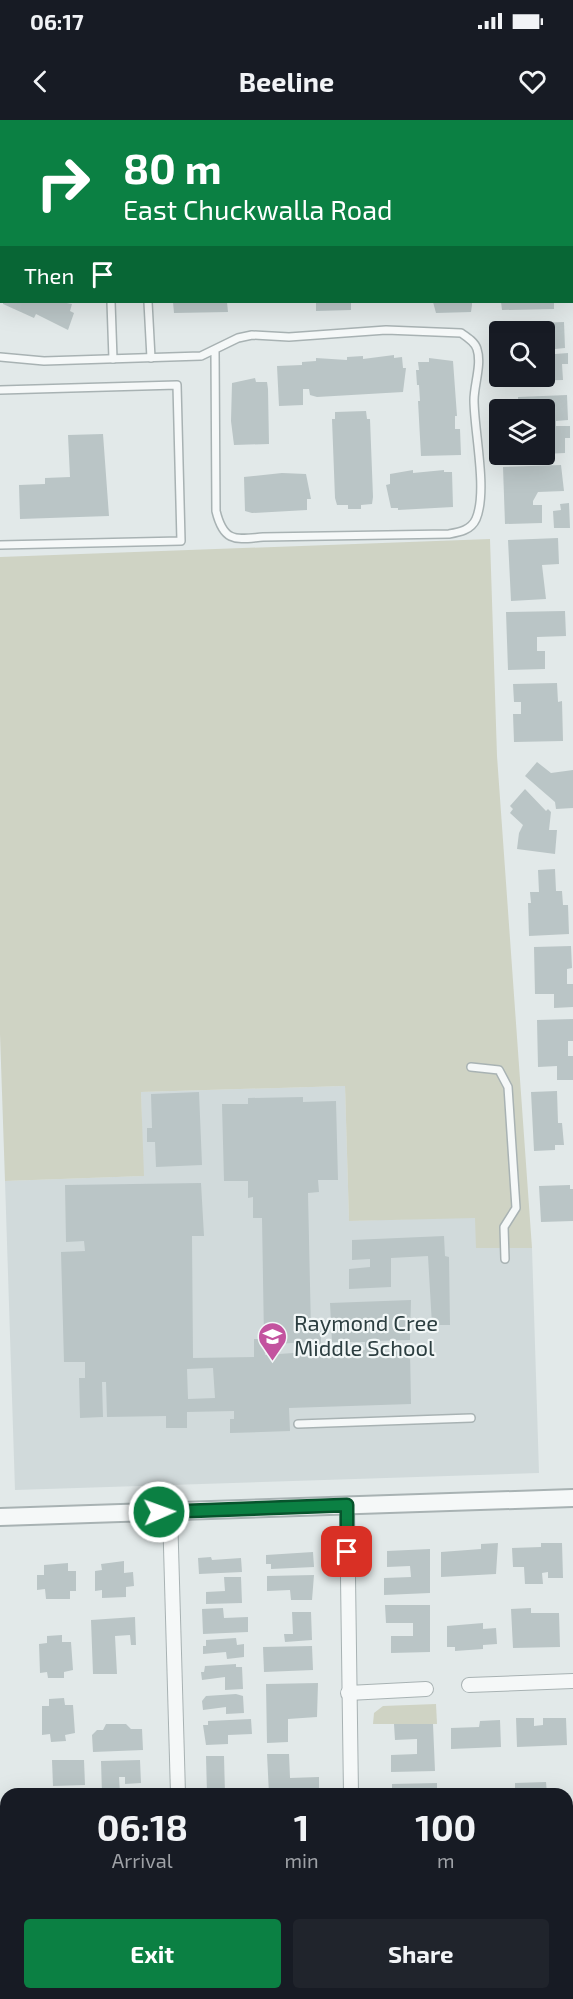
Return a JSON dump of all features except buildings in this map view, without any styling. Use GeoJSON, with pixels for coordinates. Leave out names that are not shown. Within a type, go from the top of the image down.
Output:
{"type":"FeatureCollection","features":[{"type":"Feature","properties":{"kind":"street"},"geometry":{"type":"LineString","coordinates":[[0,1517],[573,1498]]}},
{"type":"Feature","properties":{"kind":"street"},"geometry":{"type":"LineString","coordinates":[[347,1505],[351,1788]]}},
{"type":"Feature","properties":{"kind":"street"},"geometry":{"type":"LineString","coordinates":[[170,1512],[178,1788]]}},
{"type":"Feature","properties":{"kind":"street"},"geometry":{"type":"LineString","coordinates":[[469,1685],[573,1681]]}},
{"type":"Feature","properties":{"kind":"street"},"geometry":{"type":"LineString","coordinates":[[348,1693],[426,1689]]}},
{"type":"Feature","properties":{"kind":"lane"},"geometry":{"type":"LineString","coordinates":[[111,303],[113,359]]}},
{"type":"Feature","properties":{"kind":"lane"},"geometry":{"type":"LineString","coordinates":[[148,303],[151,358]]}},
{"type":"Feature","properties":{"kind":"lane"},"geometry":{"type":"LineString","coordinates":[[0,357],[44,361],[201,356],[238,338],[252,335],[288,337],[386,330],[461,333],[471,339],[477,349],[474,398],[480,470],[479,510],[475,521],[470,527],[449,534],[264,537],[240,541],[232,537],[218,520],[216,511],[215,351]]}},
{"type":"Feature","properties":{"kind":"lane"},"geometry":{"type":"LineString","coordinates":[[0,390],[177,385],[181,541],[0,545]]}},
{"type":"Feature","properties":{"kind":"lane"},"geometry":{"type":"LineString","coordinates":[[471,1067],[499,1070],[508,1087],[516,1209],[504,1227],[505,1259]]}},
{"type":"Feature","properties":{"kind":"lane"},"geometry":{"type":"LineString","coordinates":[[298,1424],[471,1418]]}},
{"type":"Feature","properties":{"kind":"shaded area","name":"Raymond Cree Middle School"},"geometry":{"type":"Polygon","coordinates":[[[345,1086],[349,1221],[476,1217],[476,1248],[532,1248],[539,1473],[15,1490],[5,1181],[143,1176],[141,1092],[345,1086]]]}},
{"type":"Feature","properties":{"kind":"green space"},"geometry":{"type":"Polygon","coordinates":[[[490,539],[497,756],[532,1248],[476,1248],[475,1218],[349,1221],[345,1086],[141,1092],[144,1176],[5,1181],[0,1034],[0,557],[490,539]]]}},
{"type":"Feature","properties":{"kind":"green space"},"geometry":{"type":"Polygon","coordinates":[[[436,1704],[437,1724],[373,1724],[374,1713],[383,1706],[436,1704]]]}},
{"type":"Feature","properties":{"kind":"place","name":"Raymond Cree Middle School"},"geometry":{"type":"Point","coordinates":[273,1362]}},
{"type":"Feature","properties":{"kind":"route"},"geometry":{"type":"LineString","coordinates":[[159,1512],[347,1505],[347,1552]]}}]}
